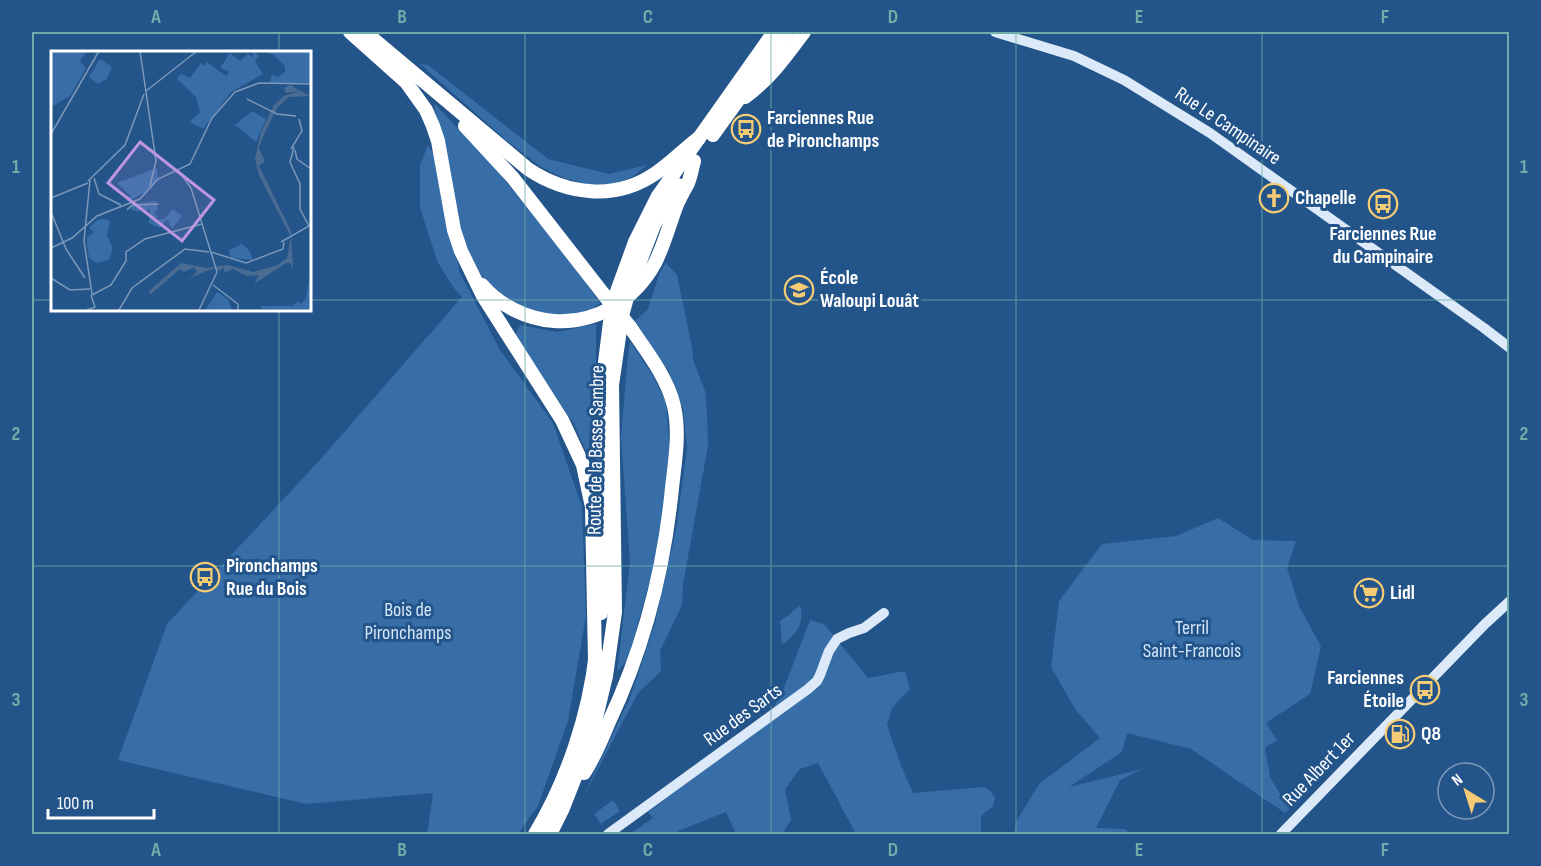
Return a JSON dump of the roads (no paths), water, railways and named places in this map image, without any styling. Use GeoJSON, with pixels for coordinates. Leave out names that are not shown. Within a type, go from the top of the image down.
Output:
{"type":"FeatureCollection","features":[{"type":"Feature","properties":{"kind":"highway"},"geometry":{"type":"LineString","coordinates":[[350,32],[406,82],[426,110],[434,126],[453,230],[469,270],[483,296],[562,420],[583,465],[592,507],[596,661]]}},
{"type":"Feature","properties":{"kind":"highway"},"geometry":{"type":"LineString","coordinates":[[365,32],[416,76],[513,178],[610,296],[621,322],[657,367],[674,406],[676,442],[669,518],[650,614],[636,658],[617,705],[588,768],[563,808]]}},
{"type":"Feature","properties":{"kind":"highway"},"geometry":{"type":"LineString","coordinates":[[734,89],[748,53],[764,32]]}},
{"type":"Feature","properties":{"kind":"highway","name":"Route de la Basse Sambre"},"geometry":{"type":"LineString","coordinates":[[550,834],[563,808],[592,734],[606,676],[615,612],[612,385],[621,322],[610,296],[654,204],[672,174],[774,32]]}},
{"type":"Feature","properties":{"kind":"highway","name":"Route de la Basse Sambre"},"geometry":{"type":"LineString","coordinates":[[536,834],[555,798],[580,733],[596,661],[604,586],[602,386],[628,290],[654,225],[694,161],[787,32]]}},
{"type":"Feature","properties":{"kind":"highway"},"geometry":{"type":"LineString","coordinates":[[736,104],[759,87],[804,32]]}},
{"type":"Feature","properties":{"kind":"highway"},"geometry":{"type":"LineString","coordinates":[[416,76],[528,170],[552,183],[575,190],[600,192],[641,182],[654,175],[699,138]]}},
{"type":"Feature","properties":{"kind":"highway"},"geometry":{"type":"LineString","coordinates":[[469,270],[485,289],[500,301],[530,317],[565,322],[601,314],[633,292],[655,263],[694,161]]}},
{"type":"Feature","properties":{"kind":"main road","name":"Rue Le Campinaire"},"geometry":{"type":"LineString","coordinates":[[996,32],[1079,58],[1124,80],[1218,138],[1509,348]]}},
{"type":"Feature","properties":{"kind":"main road","name":"Rue Albert 1er"},"geometry":{"type":"LineString","coordinates":[[1281,834],[1509,601]]}},
{"type":"Feature","properties":{"kind":"main road","name":"Rue des Sarts"},"geometry":{"type":"LineString","coordinates":[[608,834],[808,689],[820,675],[829,651],[837,639],[864,628],[884,613]]}},
{"type":"Feature","properties":{"kind":"place","name":"Farciennes Rue de Pironchamps"},"geometry":{"type":"Point","coordinates":[746,129]}},
{"type":"Feature","properties":{"kind":"place","name":"Chapelle"},"geometry":{"type":"Point","coordinates":[1274,198]}},
{"type":"Feature","properties":{"kind":"place","name":"Farciennes Rue du Campinaire"},"geometry":{"type":"Point","coordinates":[1383,204]}},
{"type":"Feature","properties":{"kind":"place","name":"École Waloupi Louât"},"geometry":{"type":"Point","coordinates":[799,290]}},
{"type":"Feature","properties":{"kind":"place","name":"Pironchamps Rue du Bois"},"geometry":{"type":"Point","coordinates":[205,577]}},
{"type":"Feature","properties":{"kind":"place","name":"Lidl"},"geometry":{"type":"Point","coordinates":[1369,593]}},
{"type":"Feature","properties":{"kind":"place","name":"Farciennes Étoile"},"geometry":{"type":"Point","coordinates":[1425,690]}},
{"type":"Feature","properties":{"kind":"place","name":"Q8"},"geometry":{"type":"Point","coordinates":[1400,734]}},
{"type":"Feature","properties":{"kind":"park label","name":"Bois de Pironchamps"},"geometry":{"type":"Point","coordinates":[408,622]}},
{"type":"Feature","properties":{"kind":"park label","name":"Terril Saint-Francois"},"geometry":{"type":"Point","coordinates":[1192,640]}}]}
